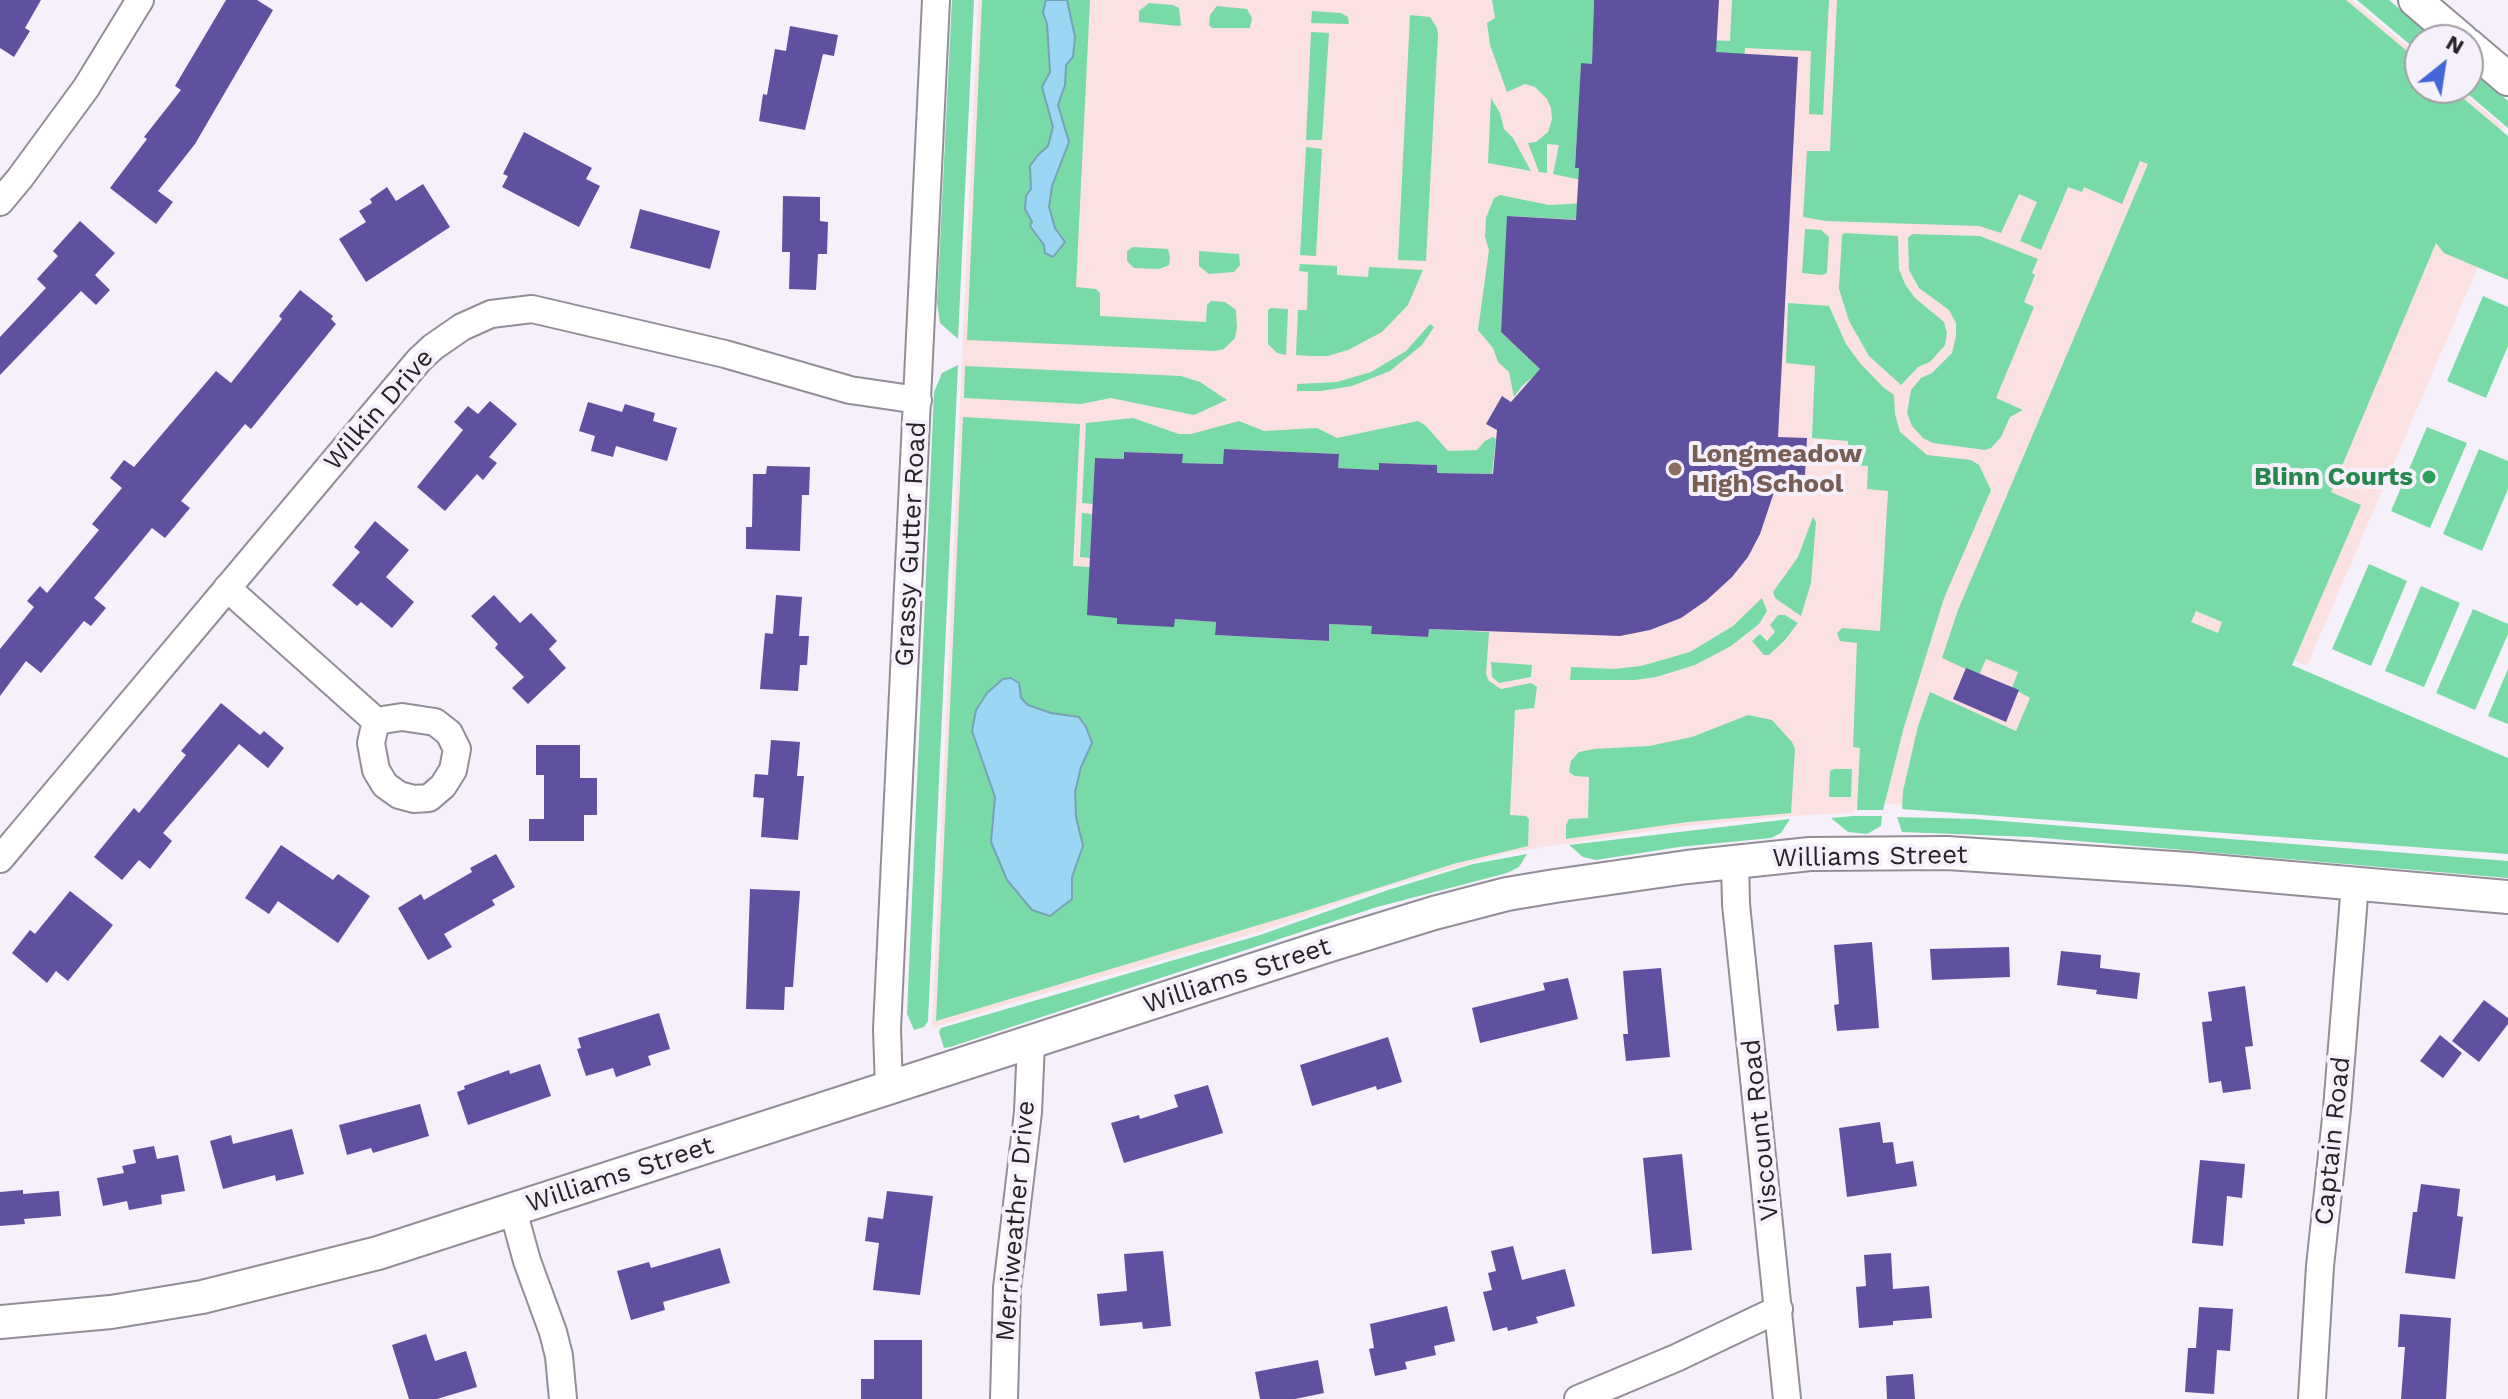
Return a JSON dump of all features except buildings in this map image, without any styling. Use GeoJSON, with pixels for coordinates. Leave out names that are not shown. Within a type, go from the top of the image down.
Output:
{"type":"FeatureCollection","features":[{"type":"Feature","properties":{"kind":"main road"},"geometry":{"type":"LineString","coordinates":[[2415,0],[2443,24]]}},
{"type":"Feature","properties":{"kind":"main road"},"geometry":{"type":"LineString","coordinates":[[2484,59],[2508,79]]}},
{"type":"Feature","properties":{"kind":"main road","name":"Williams Street"},"geometry":{"type":"LineString","coordinates":[[0,1322],[111,1312],[202,1297],[378,1253],[1330,945],[1507,894],[1810,854],[1947,853],[2158,867],[2508,897]]}},
{"type":"Feature","properties":{"kind":"street"},"geometry":{"type":"LineString","coordinates":[[0,202],[86,88],[140,0]]}},
{"type":"Feature","properties":{"kind":"street","name":"Grassy Gutter Road"},"geometry":{"type":"LineString","coordinates":[[889,1088],[887,1029],[936,0]]}},
{"type":"Feature","properties":{"kind":"street","name":"Wilkin Drive"},"geometry":{"type":"LineString","coordinates":[[0,859],[419,360],[462,327],[491,314],[532,309],[725,354],[850,390],[918,400]]}},
{"type":"Feature","properties":{"kind":"street"},"geometry":{"type":"LineString","coordinates":[[227,588],[376,721]]}},
{"type":"Feature","properties":{"kind":"street","name":"Viscount Road"},"geometry":{"type":"LineString","coordinates":[[1735,862],[1736,904],[1787,1399]]}},
{"type":"Feature","properties":{"kind":"street","name":"Captain Road"},"geometry":{"type":"LineString","coordinates":[[2312,1399],[2320,1266],[2337,1109],[2355,884]]}},
{"type":"Feature","properties":{"kind":"street","name":"Merriweather Drive"},"geometry":{"type":"LineString","coordinates":[[1004,1399],[1003,1342],[1007,1288],[1028,1112],[1031,1043]]}},
{"type":"Feature","properties":{"kind":"street"},"geometry":{"type":"LineString","coordinates":[[513,1210],[556,1344],[563,1399]]}},
{"type":"Feature","properties":{"kind":"street"},"geometry":{"type":"LineString","coordinates":[[1578,1399],[1676,1358],[1779,1309]]}},
{"type":"Feature","properties":{"kind":"shaded area","name":"Longmeadow High School"},"geometry":{"type":"Polygon","coordinates":[[[978,0],[2352,0],[2404,44],[2404,104],[2476,104],[2504,127],[2445,252],[2478,267],[2307,666],[2277,653],[1903,805],[1858,802],[1853,813],[1685,826],[1510,852],[1382,888],[1259,932],[932,1028],[978,0]]]}},
{"type":"Feature","properties":{"kind":"green space"},"geometry":{"type":"Polygon","coordinates":[[[952,0],[974,0],[958,339],[940,323],[937,303],[952,0]]]}},
{"type":"Feature","properties":{"kind":"green space"},"geometry":{"type":"Polygon","coordinates":[[[982,0],[1090,0],[1076,287],[1096,289],[1100,293],[1100,316],[1206,322],[1207,305],[1211,301],[1225,302],[1236,310],[1237,328],[1235,338],[1224,349],[967,340],[982,0]]]}},
{"type":"Feature","properties":{"kind":"green space"},"geometry":{"type":"Polygon","coordinates":[[[1492,0],[1594,0],[1592,64],[1581,64],[1575,167],[1587,169],[1586,181],[1553,174],[1559,145],[1547,144],[1547,173],[1539,172],[1528,143],[1536,142],[1548,132],[1551,108],[1535,87],[1525,84],[1507,92],[1490,45],[1487,23],[1495,18],[1492,0]]]}},
{"type":"Feature","properties":{"kind":"green space"},"geometry":{"type":"Polygon","coordinates":[[[1732,0],[1829,0],[1823,115],[1809,114],[1811,51],[1745,48],[1744,60],[1704,57],[1706,40],[1730,41],[1732,0]]]}},
{"type":"Feature","properties":{"kind":"green space"},"geometry":{"type":"Polygon","coordinates":[[[1837,0],[2346,0],[2404,49],[2404,104],[2470,104],[2508,136],[2508,280],[2444,253],[2436,243],[2331,492],[2361,505],[2292,665],[2508,758],[2508,854],[1902,809],[1903,791],[1918,726],[1930,692],[2016,731],[2030,698],[2012,688],[2018,672],[1986,659],[1979,675],[1942,658],[1958,610],[2148,164],[2140,161],[2122,204],[2084,187],[2082,192],[2068,187],[2041,250],[2020,241],[2037,202],[2019,194],[2001,233],[1979,226],[1826,221],[1803,217],[1807,151],[1830,151],[1837,0]],[[2196,611],[2191,622],[2218,633],[2222,622],[2196,611]]]}},
{"type":"Feature","properties":{"kind":"green space"},"geometry":{"type":"Polygon","coordinates":[[[2357,0],[2389,0],[2417,24],[2404,24],[2404,40],[2357,0]]]}},
{"type":"Feature","properties":{"kind":"green space"},"geometry":{"type":"Polygon","coordinates":[[[1149,3],[1179,8],[1181,25],[1139,22],[1139,11],[1149,3]]]}},
{"type":"Feature","properties":{"kind":"green space"},"geometry":{"type":"Polygon","coordinates":[[[1217,6],[1247,9],[1252,18],[1250,28],[1212,28],[1209,25],[1210,15],[1217,6]]]}},
{"type":"Feature","properties":{"kind":"green space"},"geometry":{"type":"Polygon","coordinates":[[[1312,11],[1341,13],[1348,17],[1349,24],[1311,23],[1312,11]]]}},
{"type":"Feature","properties":{"kind":"green space"},"geometry":{"type":"Polygon","coordinates":[[[1410,15],[1430,17],[1438,34],[1426,261],[1398,260],[1410,15]]]}},
{"type":"Feature","properties":{"kind":"green space"},"geometry":{"type":"Polygon","coordinates":[[[1311,32],[1329,33],[1322,140],[1306,140],[1311,32]]]}},
{"type":"Feature","properties":{"kind":"green space"},"geometry":{"type":"Polygon","coordinates":[[[2484,81],[2508,101],[2508,128],[2480,104],[2484,104],[2484,81]]]}},
{"type":"Feature","properties":{"kind":"green space"},"geometry":{"type":"Polygon","coordinates":[[[1491,98],[1500,113],[1504,129],[1513,138],[1531,171],[1488,163],[1491,98]]]}},
{"type":"Feature","properties":{"kind":"green space"},"geometry":{"type":"Polygon","coordinates":[[[1306,147],[1322,149],[1316,256],[1300,255],[1306,147]]]}},
{"type":"Feature","properties":{"kind":"green space"},"geometry":{"type":"Polygon","coordinates":[[[1500,195],[1549,205],[1586,203],[1585,220],[1508,216],[1501,332],[1541,370],[1514,397],[1509,372],[1498,362],[1493,348],[1478,330],[1489,250],[1485,237],[1486,218],[1494,198],[1500,195]]]}},
{"type":"Feature","properties":{"kind":"green space"},"geometry":{"type":"Polygon","coordinates":[[[1805,229],[1821,230],[1829,237],[1827,273],[1802,273],[1805,229]]]}},
{"type":"Feature","properties":{"kind":"green space"},"geometry":{"type":"Polygon","coordinates":[[[1912,234],[1980,236],[2038,259],[2024,302],[2034,307],[1996,398],[2023,410],[2010,417],[2001,437],[1991,448],[1985,450],[1933,443],[1923,438],[1912,426],[1907,413],[1911,390],[1952,353],[1956,336],[1956,323],[1949,310],[1919,288],[1909,270],[1908,238],[1912,234]]]}},
{"type":"Feature","properties":{"kind":"green space"},"geometry":{"type":"Polygon","coordinates":[[[1842,235],[1898,236],[1899,269],[1905,284],[1915,298],[1944,322],[1947,333],[1945,345],[1930,362],[1918,367],[1901,385],[1869,356],[1849,321],[1839,289],[1842,235]]]}},
{"type":"Feature","properties":{"kind":"green space"},"geometry":{"type":"Polygon","coordinates":[[[1133,247],[1168,249],[1169,265],[1159,269],[1134,268],[1127,261],[1127,251],[1133,247]]]}},
{"type":"Feature","properties":{"kind":"green space"},"geometry":{"type":"Polygon","coordinates":[[[1199,251],[1239,254],[1240,265],[1234,272],[1209,274],[1199,266],[1199,251]]]}},
{"type":"Feature","properties":{"kind":"green space"},"geometry":{"type":"Polygon","coordinates":[[[1300,264],[1337,266],[1337,275],[1368,277],[1369,267],[1423,270],[1408,305],[1382,332],[1348,350],[1328,356],[1310,356],[1296,355],[1298,310],[1307,310],[1308,272],[1299,271],[1300,264]]]}},
{"type":"Feature","properties":{"kind":"green space"},"geometry":{"type":"Polygon","coordinates":[[[2483,296],[2508,307],[2508,346],[2486,398],[2447,381],[2483,296]]]}},
{"type":"Feature","properties":{"kind":"green space"},"geometry":{"type":"Polygon","coordinates":[[[1788,303],[1829,306],[1846,344],[1860,363],[1894,395],[1900,432],[1927,455],[1971,460],[1979,465],[1991,490],[1944,598],[1904,727],[1883,810],[1857,810],[1860,748],[1853,747],[1857,643],[1840,641],[1837,633],[1842,628],[1880,631],[1888,491],[1867,489],[1868,466],[1847,465],[1848,441],[1812,438],[1815,366],[1786,363],[1788,303]]]}},
{"type":"Feature","properties":{"kind":"green space"},"geometry":{"type":"Polygon","coordinates":[[[1288,309],[1286,355],[1277,353],[1268,344],[1268,310],[1288,309]]]}},
{"type":"Feature","properties":{"kind":"green space"},"geometry":{"type":"Polygon","coordinates":[[[1430,324],[1434,327],[1422,345],[1390,371],[1352,386],[1297,391],[1297,384],[1337,382],[1371,372],[1406,351],[1430,324]]]}},
{"type":"Feature","properties":{"kind":"green space"},"geometry":{"type":"Polygon","coordinates":[[[958,365],[928,1021],[924,1027],[914,1030],[907,1014],[934,392],[942,373],[958,365]]]}},
{"type":"Feature","properties":{"kind":"green space"},"geometry":{"type":"Polygon","coordinates":[[[965,366],[1181,376],[1200,382],[1227,400],[1194,415],[1111,398],[1081,404],[964,398],[965,366]]]}},
{"type":"Feature","properties":{"kind":"green space"},"geometry":{"type":"Polygon","coordinates":[[[963,417],[1080,424],[1073,566],[1090,567],[1117,618],[1117,624],[1175,619],[1216,622],[1215,635],[1328,641],[1329,624],[1372,626],[1372,634],[1427,637],[1429,629],[1489,632],[1486,674],[1489,681],[1501,689],[1531,683],[1537,687],[1534,708],[1515,710],[1510,815],[1529,819],[1528,846],[1453,864],[936,1021],[963,417]]]}},
{"type":"Feature","properties":{"kind":"green space"},"geometry":{"type":"Polygon","coordinates":[[[1133,418],[1179,434],[1191,434],[1239,421],[1264,431],[1317,428],[1337,438],[1418,421],[1448,451],[1477,450],[1485,441],[1493,437],[1496,439],[1492,474],[1437,473],[1436,465],[1380,463],[1379,470],[1338,468],[1338,454],[1225,449],[1223,464],[1182,463],[1182,454],[1125,452],[1124,459],[1095,458],[1093,504],[1082,503],[1086,423],[1133,418]]]}},
{"type":"Feature","properties":{"kind":"green space","name":"Blinn Courts"},"geometry":{"type":"Polygon","coordinates":[[[2427,427],[2467,443],[2430,528],[2391,511],[2427,427]]]}},
{"type":"Feature","properties":{"kind":"green space","name":"Blinn Courts"},"geometry":{"type":"Polygon","coordinates":[[[2479,449],[2508,461],[2508,489],[2482,551],[2443,534],[2479,449]]]}},
{"type":"Feature","properties":{"kind":"green space"},"geometry":{"type":"Polygon","coordinates":[[[1082,513],[1092,514],[1090,558],[1080,557],[1082,513]]]}},
{"type":"Feature","properties":{"kind":"green space"},"geometry":{"type":"Polygon","coordinates":[[[1813,517],[1816,522],[1811,583],[1801,616],[1775,598],[1773,592],[1798,557],[1813,517]]]}},
{"type":"Feature","properties":{"kind":"green space","name":"Blinn Courts"},"geometry":{"type":"Polygon","coordinates":[[[2369,564],[2407,581],[2371,666],[2332,649],[2369,564]]]}},
{"type":"Feature","properties":{"kind":"green space"},"geometry":{"type":"Polygon","coordinates":[[[2421,586],[2460,603],[2424,687],[2385,671],[2421,586]]]}},
{"type":"Feature","properties":{"kind":"green space"},"geometry":{"type":"Polygon","coordinates":[[[1762,598],[1767,611],[1759,624],[1731,646],[1695,665],[1635,680],[1570,680],[1571,667],[1614,669],[1641,666],[1690,652],[1733,626],[1762,598]]]}},
{"type":"Feature","properties":{"kind":"green space"},"geometry":{"type":"Polygon","coordinates":[[[2473,609],[2508,624],[2508,634],[2475,710],[2436,693],[2473,609]]]}},
{"type":"Feature","properties":{"kind":"green space"},"geometry":{"type":"Polygon","coordinates":[[[1778,615],[1785,615],[1798,623],[1784,641],[1769,655],[1764,655],[1752,641],[1760,634],[1767,641],[1775,632],[1770,625],[1778,615]]]}},
{"type":"Feature","properties":{"kind":"green space"},"geometry":{"type":"Polygon","coordinates":[[[1491,662],[1532,665],[1531,677],[1499,683],[1492,677],[1491,662]]]}},
{"type":"Feature","properties":{"kind":"green space"},"geometry":{"type":"Polygon","coordinates":[[[2508,669],[2508,724],[2488,716],[2508,669]]]}},
{"type":"Feature","properties":{"kind":"green space"},"geometry":{"type":"Polygon","coordinates":[[[1748,715],[1772,720],[1792,742],[1795,749],[1791,813],[1688,822],[1566,839],[1569,819],[1588,818],[1589,777],[1575,776],[1569,772],[1571,761],[1579,752],[1649,746],[1692,737],[1748,715]]]}},
{"type":"Feature","properties":{"kind":"green space"},"geometry":{"type":"Polygon","coordinates":[[[1852,769],[1851,797],[1829,797],[1830,771],[1852,769]]]}},
{"type":"Feature","properties":{"kind":"green space"},"geometry":{"type":"Polygon","coordinates":[[[1882,816],[1881,826],[1867,834],[1848,832],[1831,818],[1882,816]]]}},
{"type":"Feature","properties":{"kind":"green space"},"geometry":{"type":"Polygon","coordinates":[[[1897,817],[1976,819],[2508,861],[2508,878],[2032,837],[1902,832],[1897,817]]]}},
{"type":"Feature","properties":{"kind":"green space"},"geometry":{"type":"Polygon","coordinates":[[[1790,819],[1781,833],[1771,838],[1679,847],[1596,860],[1583,857],[1569,845],[1790,819]]]}},
{"type":"Feature","properties":{"kind":"green space"},"geometry":{"type":"Polygon","coordinates":[[[1527,854],[1519,867],[1507,873],[1377,907],[944,1048],[939,1032],[941,1028],[1260,935],[1473,864],[1527,854]]]}},
{"type":"Feature","properties":{"kind":"water"},"geometry":{"type":"Polygon","coordinates":[[[1046,0],[1067,0],[1075,37],[1073,57],[1066,65],[1065,85],[1058,105],[1069,142],[1052,186],[1049,207],[1055,228],[1065,242],[1053,257],[1045,253],[1044,245],[1030,226],[1032,222],[1025,209],[1026,196],[1031,189],[1030,166],[1048,146],[1053,127],[1042,87],[1050,72],[1047,24],[1043,12],[1046,0]]]}},
{"type":"Feature","properties":{"kind":"water"},"geometry":{"type":"Polygon","coordinates":[[[1011,678],[1019,683],[1021,698],[1028,705],[1051,713],[1079,717],[1092,743],[1081,767],[1075,792],[1076,817],[1083,846],[1072,877],[1072,899],[1050,916],[1032,910],[1007,880],[991,842],[995,797],[972,731],[976,710],[987,693],[1003,679],[1011,678]]]}},
{"type":"Feature","properties":{"kind":"place","name":"Longmeadow High School"},"geometry":{"type":"Point","coordinates":[1675,469]}},
{"type":"Feature","properties":{"kind":"place","name":"Blinn Courts"},"geometry":{"type":"Point","coordinates":[2429,477]}}]}
